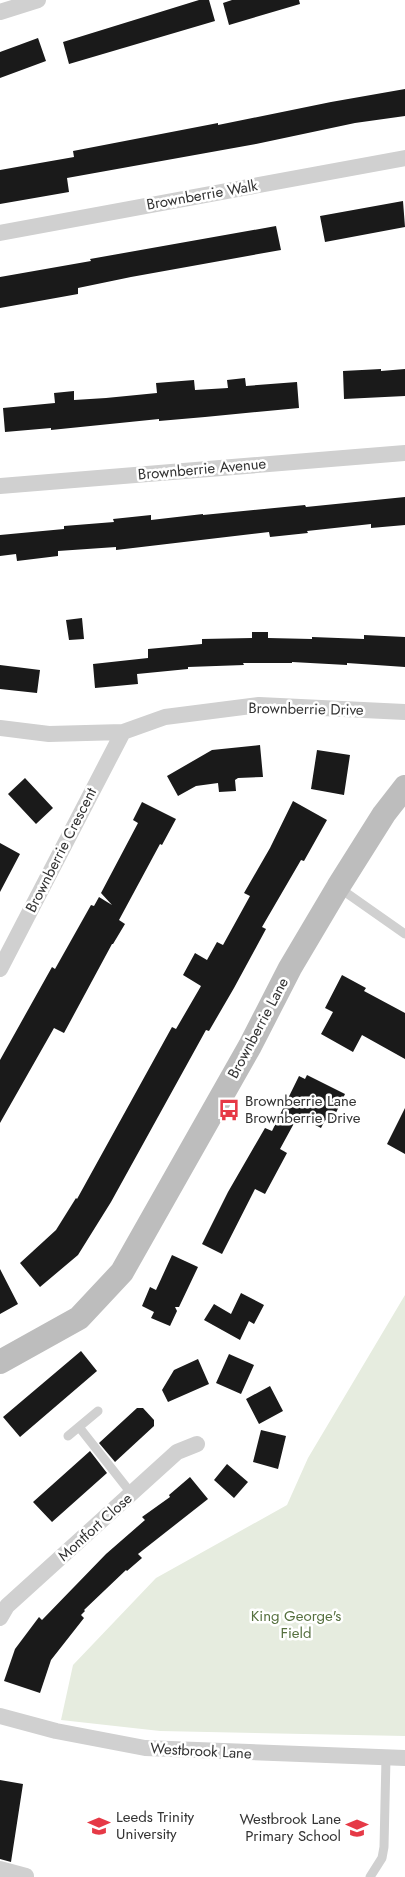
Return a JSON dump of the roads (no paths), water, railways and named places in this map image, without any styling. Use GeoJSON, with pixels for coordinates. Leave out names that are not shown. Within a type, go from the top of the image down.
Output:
{"type":"FeatureCollection","features":[{"type":"Feature","properties":{"kind":"street"},"geometry":{"type":"LineString","coordinates":[[0,12],[38,0]]}},
{"type":"Feature","properties":{"kind":"street","name":"Brownberrie Walk"},"geometry":{"type":"LineString","coordinates":[[0,233],[405,158]]}},
{"type":"Feature","properties":{"kind":"street","name":"Brownberrie Avenue"},"geometry":{"type":"LineString","coordinates":[[0,486],[405,453]]}},
{"type":"Feature","properties":{"kind":"street","name":"Brownberrie Drive"},"geometry":{"type":"LineString","coordinates":[[0,728],[49,734],[123,732],[165,717],[259,705],[405,712]]}},
{"type":"Feature","properties":{"kind":"street","name":"Brownberrie Crescent"},"geometry":{"type":"LineString","coordinates":[[0,969],[123,732]]}},
{"type":"Feature","properties":{"kind":"street","name":"Brownberrie Lane"},"geometry":{"type":"LineString","coordinates":[[0,1362],[79,1318],[122,1272],[250,1046],[290,968],[384,814],[405,787]]}},
{"type":"Feature","properties":{"kind":"street","name":"Montfort Close"},"geometry":{"type":"LineString","coordinates":[[0,1618],[7,1606],[177,1452],[197,1444]]}},
{"type":"Feature","properties":{"kind":"street","name":"Westbrook Lane"},"geometry":{"type":"LineString","coordinates":[[0,1716],[56,1732],[145,1748],[405,1758]]}},
{"type":"Feature","properties":{"kind":"street"},"geometry":{"type":"LineString","coordinates":[[0,1869],[26,1876]]}},
{"type":"Feature","properties":{"kind":"lane"},"geometry":{"type":"LineString","coordinates":[[338,887],[405,934]]}},
{"type":"Feature","properties":{"kind":"lane"},"geometry":{"type":"LineString","coordinates":[[68,1436],[98,1411]]}},
{"type":"Feature","properties":{"kind":"lane"},"geometry":{"type":"LineString","coordinates":[[79,1427],[131,1493]]}},
{"type":"Feature","properties":{"kind":"lane"},"geometry":{"type":"LineString","coordinates":[[370,1877],[382,1858],[384,1847],[386,1758]]}},
{"type":"Feature","properties":{"kind":"place","name":"Brownberrie Lane Brownberrie Drive"},"geometry":{"type":"Point","coordinates":[229,1110]}},
{"type":"Feature","properties":{"kind":"place","name":"Leeds Trinity University"},"geometry":{"type":"Point","coordinates":[99,1826]}},
{"type":"Feature","properties":{"kind":"place","name":"Westbrook Lane Primary School"},"geometry":{"type":"Point","coordinates":[357,1828]}},
{"type":"Feature","properties":{"kind":"park label","name":"King George's Field"},"geometry":{"type":"Point","coordinates":[296,1624]}}]}
